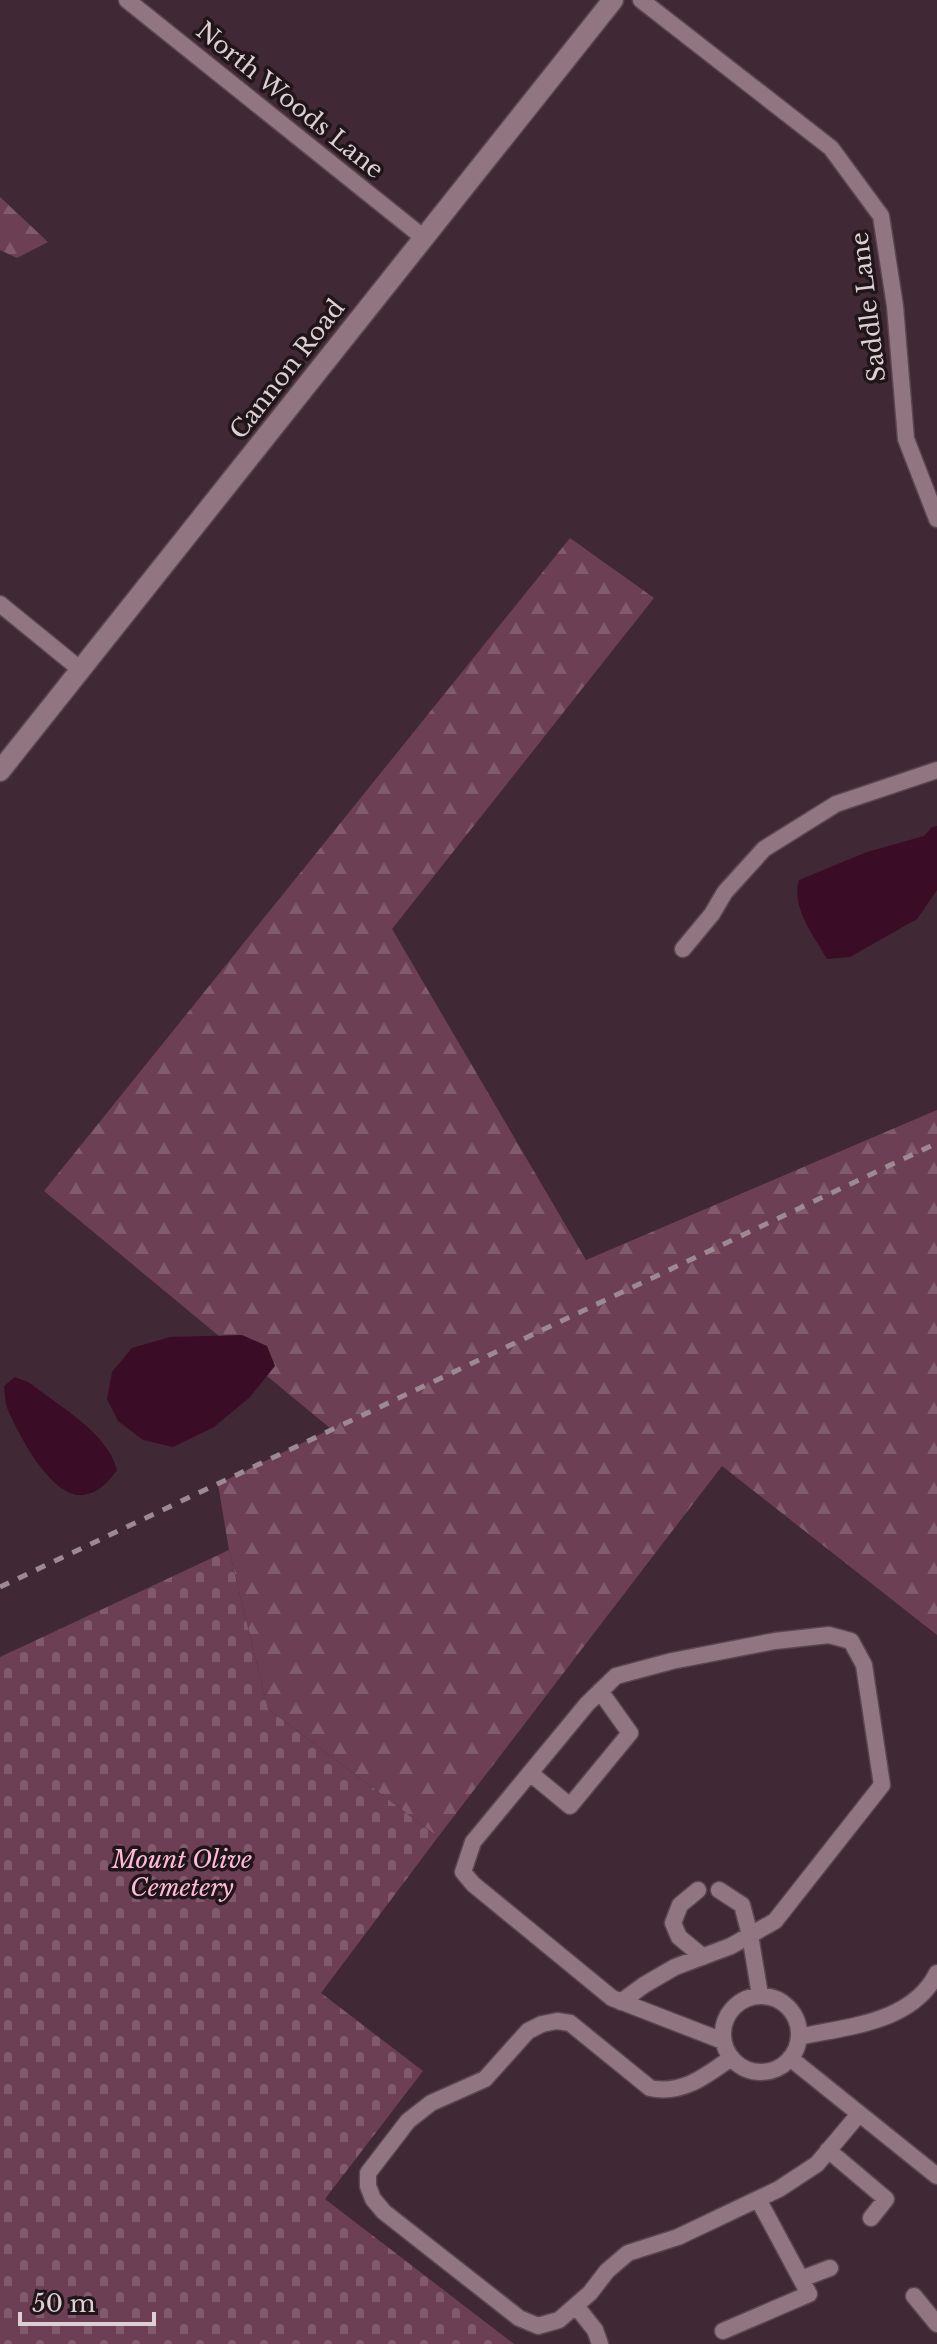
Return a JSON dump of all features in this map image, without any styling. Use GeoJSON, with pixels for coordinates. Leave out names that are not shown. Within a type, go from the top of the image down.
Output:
{"type":"FeatureCollection","features":[{"type":"Feature","properties":{"kind":"main road","name":"Cannon Road"},"geometry":{"type":"LineString","coordinates":[[0,771],[613,0]]}},
{"type":"Feature","properties":{"kind":"street","name":"North Woods Lane"},"geometry":{"type":"LineString","coordinates":[[127,0],[424,238]]}},
{"type":"Feature","properties":{"kind":"street","name":"Saddle Lane"},"geometry":{"type":"LineString","coordinates":[[641,0],[831,148],[881,216],[895,306],[906,439],[937,519]]}},
{"type":"Feature","properties":{"kind":"street"},"geometry":{"type":"LineString","coordinates":[[0,604],[81,670]]}},
{"type":"Feature","properties":{"kind":"street"},"geometry":{"type":"LineString","coordinates":[[683,949],[712,914],[725,892],[764,849],[836,804],[937,770]]}},
{"type":"Feature","properties":{"kind":"street"},"geometry":{"type":"LineString","coordinates":[[621,2002],[675,1967],[731,1946],[775,1921],[882,1785],[864,1665],[851,1641],[829,1635],[775,1641],[616,1676],[587,1704],[473,1842],[463,1872],[473,1884],[612,1998],[621,2002],[723,2041]]}},
{"type":"Feature","properties":{"kind":"street"},"geometry":{"type":"LineString","coordinates":[[530,1773],[570,1806],[630,1733],[600,1691]]}},
{"type":"Feature","properties":{"kind":"street"},"geometry":{"type":"LineString","coordinates":[[698,1890],[680,1905],[673,1923],[679,1937],[703,1957]]}},
{"type":"Feature","properties":{"kind":"street"},"geometry":{"type":"LineString","coordinates":[[719,1890],[742,1905],[760,1995]]}},
{"type":"Feature","properties":{"kind":"street"},"geometry":{"type":"LineString","coordinates":[[799,2037],[890,2016],[921,1997],[935,1983]]}},
{"type":"Feature","properties":{"kind":"street"},"geometry":{"type":"LineString","coordinates":[[760,1995],[771,1997],[789,2008],[799,2037],[790,2058],[781,2066],[760,2072],[739,2066],[731,2058],[723,2041],[722,2030],[731,2010],[739,2002],[760,1995]]}},
{"type":"Feature","properties":{"kind":"street"},"geometry":{"type":"LineString","coordinates":[[731,2058],[688,2085],[664,2091],[650,2088],[570,2023],[557,2021],[542,2024],[528,2031],[485,2079],[431,2103],[408,2121],[368,2173],[368,2186],[373,2199],[384,2212],[519,2318],[538,2326],[559,2320],[628,2253],[678,2237],[779,2189],[817,2164],[859,2114]]}},
{"type":"Feature","properties":{"kind":"street"},"geometry":{"type":"LineString","coordinates":[[790,2058],[937,2176]]}},
{"type":"Feature","properties":{"kind":"street"},"geometry":{"type":"LineString","coordinates":[[828,2150],[886,2199],[871,2218]]}},
{"type":"Feature","properties":{"kind":"street"},"geometry":{"type":"LineString","coordinates":[[723,2331],[809,2294],[758,2199]]}},
{"type":"Feature","properties":{"kind":"street"},"geometry":{"type":"LineString","coordinates":[[801,2279],[830,2268]]}},
{"type":"Feature","properties":{"kind":"street"},"geometry":{"type":"LineString","coordinates":[[914,2296],[937,2324]]}},
{"type":"Feature","properties":{"kind":"street"},"geometry":{"type":"LineString","coordinates":[[576,2306],[595,2330],[600,2344]]}},
{"type":"Feature","properties":{"kind":"green space"},"geometry":{"type":"Polygon","coordinates":[[[0,197],[48,242],[17,258],[0,250],[0,197]]]}},
{"type":"Feature","properties":{"kind":"green space"},"geometry":{"type":"Polygon","coordinates":[[[570,538],[654,598],[392,929],[586,1260],[937,1110],[937,1635],[722,1466],[438,1837],[268,1709],[229,1550],[218,1484],[331,1429],[44,1191],[570,538]]]}},
{"type":"Feature","properties":{"kind":"green space","name":"Mount Olive Cemetery"},"geometry":{"type":"Polygon","coordinates":[[[229,1550],[268,1709],[438,1837],[321,1993],[423,2071],[325,2199],[514,2344],[0,2344],[0,1657],[229,1550]]]}},
{"type":"Feature","properties":{"kind":"shaded area"},"geometry":{"type":"Polygon","coordinates":[[[937,826],[937,890],[917,919],[850,957],[827,959],[801,911],[797,890],[799,880],[867,852],[924,836],[937,826]]]}},
{"type":"Feature","properties":{"kind":"shaded area"},"geometry":{"type":"Polygon","coordinates":[[[242,1335],[267,1346],[275,1366],[250,1397],[214,1427],[173,1447],[143,1440],[118,1421],[107,1399],[112,1372],[132,1348],[170,1337],[242,1335]]]}},
{"type":"Feature","properties":{"kind":"shaded area"},"geometry":{"type":"Polygon","coordinates":[[[15,1377],[28,1382],[67,1410],[104,1444],[117,1470],[103,1486],[89,1494],[71,1493],[48,1476],[20,1434],[6,1404],[4,1386],[15,1377]]]}},
{"type":"Feature","properties":{"kind":"railway"},"geometry":{"type":"LineString","coordinates":[[0,1587],[937,1143]]}}]}
